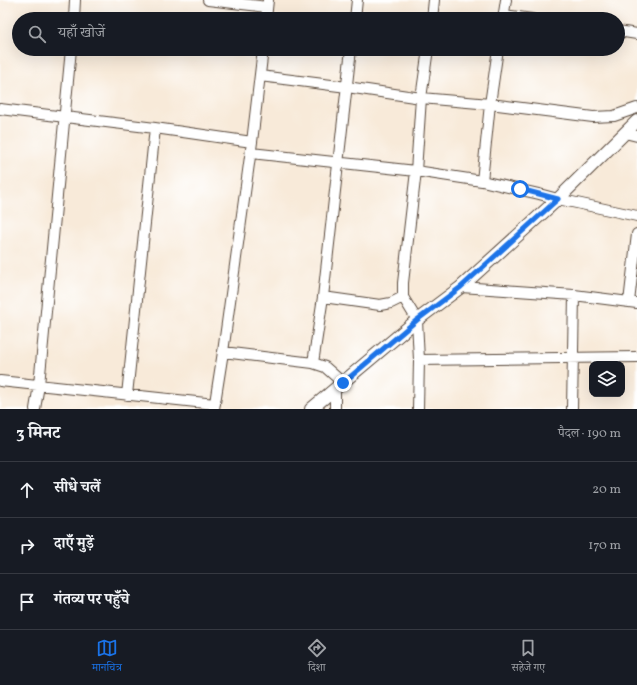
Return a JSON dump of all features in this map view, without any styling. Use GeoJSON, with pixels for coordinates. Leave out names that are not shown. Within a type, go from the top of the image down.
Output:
{"type":"FeatureCollection","features":[{"type":"Feature","properties":{"kind":"street"},"geometry":{"type":"LineString","coordinates":[[75,12],[76,0]]}},
{"type":"Feature","properties":{"kind":"street"},"geometry":{"type":"LineString","coordinates":[[208,0],[267,3]]}},
{"type":"Feature","properties":{"kind":"street"},"geometry":{"type":"LineString","coordinates":[[356,12],[357,0]]}},
{"type":"Feature","properties":{"kind":"street"},"geometry":{"type":"LineString","coordinates":[[433,12],[434,0]]}},
{"type":"Feature","properties":{"kind":"street"},"geometry":{"type":"LineString","coordinates":[[504,12],[506,0]]}},
{"type":"Feature","properties":{"kind":"street"},"geometry":{"type":"LineString","coordinates":[[625,32],[637,34]]}},
{"type":"Feature","properties":{"kind":"street"},"geometry":{"type":"LineString","coordinates":[[35,409],[39,386],[70,56]]}},
{"type":"Feature","properties":{"kind":"street"},"geometry":{"type":"LineString","coordinates":[[0,382],[127,395],[215,407],[251,153],[262,56]]}},
{"type":"Feature","properties":{"kind":"street"},"geometry":{"type":"LineString","coordinates":[[313,364],[323,298],[350,56]]}},
{"type":"Feature","properties":{"kind":"street"},"geometry":{"type":"LineString","coordinates":[[418,409],[419,360],[417,320],[403,297],[403,283],[416,171],[421,98],[427,56]]}},
{"type":"Feature","properties":{"kind":"street"},"geometry":{"type":"LineString","coordinates":[[482,181],[490,104],[497,56]]}},
{"type":"Feature","properties":{"kind":"street"},"geometry":{"type":"LineString","coordinates":[[260,76],[421,98],[490,104],[594,117],[614,116],[637,108]]}},
{"type":"Feature","properties":{"kind":"street"},"geometry":{"type":"LineString","coordinates":[[0,109],[155,128],[252,142]]}},
{"type":"Feature","properties":{"kind":"street"},"geometry":{"type":"LineString","coordinates":[[311,409],[417,320],[461,287],[558,199],[637,121]]}},
{"type":"Feature","properties":{"kind":"street"},"geometry":{"type":"LineString","coordinates":[[127,395],[155,128]]}},
{"type":"Feature","properties":{"kind":"street"},"geometry":{"type":"LineString","coordinates":[[625,133],[637,136]]}},
{"type":"Feature","properties":{"kind":"street"},"geometry":{"type":"LineString","coordinates":[[251,153],[416,171],[482,181],[637,216]]}},
{"type":"Feature","properties":{"kind":"street"},"geometry":{"type":"LineString","coordinates":[[461,287],[574,295],[633,302],[637,234]]}},
{"type":"Feature","properties":{"kind":"street"},"geometry":{"type":"LineString","coordinates":[[572,409],[574,295]]}},
{"type":"Feature","properties":{"kind":"street"},"geometry":{"type":"LineString","coordinates":[[323,298],[380,305],[391,303],[403,297]]}},
{"type":"Feature","properties":{"kind":"street"},"geometry":{"type":"LineString","coordinates":[[223,352],[313,364],[325,367],[339,386],[335,409]]}},
{"type":"Feature","properties":{"kind":"street"},"geometry":{"type":"LineString","coordinates":[[419,360],[637,357]]}},
{"type":"Feature","properties":{"kind":"route"},"geometry":{"type":"LineString","coordinates":[[343,383],[417,320],[461,287],[558,199],[520,189]]}}]}
